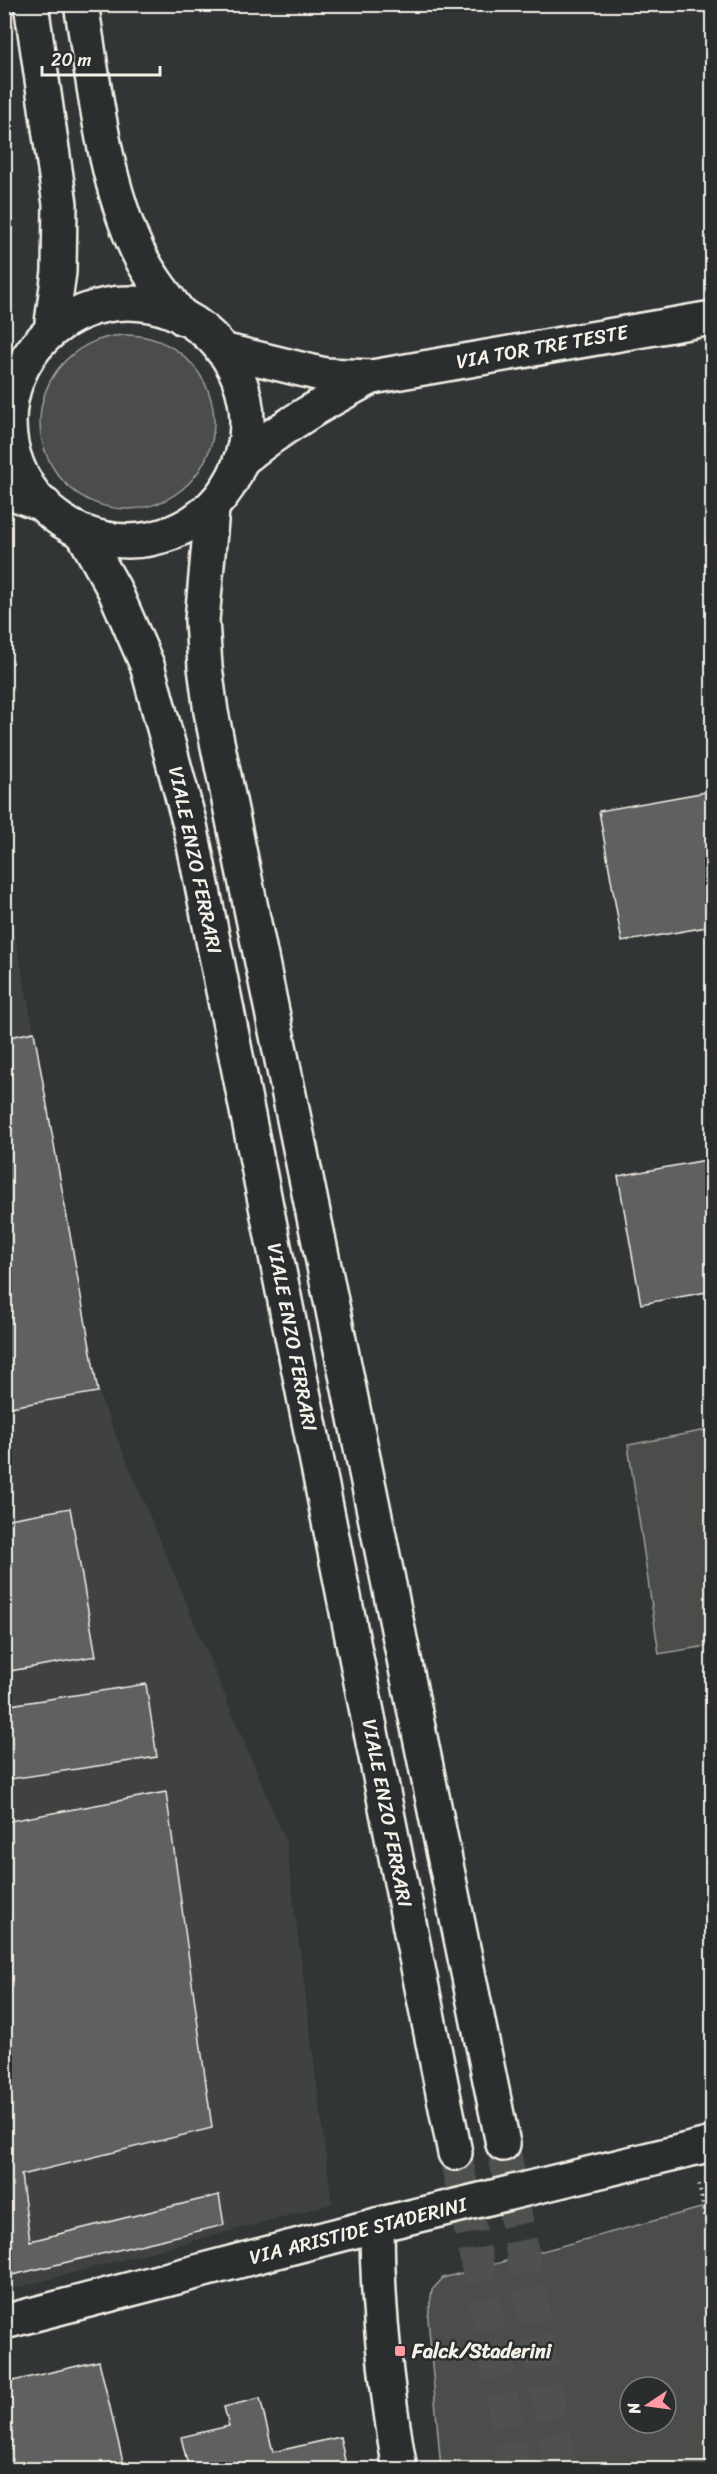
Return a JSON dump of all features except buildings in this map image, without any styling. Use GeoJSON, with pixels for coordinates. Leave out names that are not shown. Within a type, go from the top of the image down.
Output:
{"type":"FeatureCollection","features":[{"type":"Feature","properties":{"kind":"main road"},"geometry":{"type":"LineString","coordinates":[[31,4],[60,204],[59,272],[51,330]]}},
{"type":"Feature","properties":{"kind":"main road"},"geometry":{"type":"LineString","coordinates":[[81,4],[98,112],[124,218],[137,250],[153,279],[183,318]]}},
{"type":"Feature","properties":{"kind":"main road"},"geometry":{"type":"LineString","coordinates":[[112,302],[148,306],[183,318],[200,329],[222,350],[236,374],[242,391],[245,436],[240,461],[222,498],[212,510],[183,528],[155,538],[123,542],[84,535],[45,505],[27,480],[18,461],[10,434],[10,386],[25,362],[51,330],[81,309],[112,302]]}},
{"type":"Feature","properties":{"kind":"main road","name":"VIA TOR TRE TESTE"},"geometry":{"type":"LineString","coordinates":[[372,377],[712,318]]}},
{"type":"Feature","properties":{"kind":"main road"},"geometry":{"type":"LineString","coordinates":[[222,350],[325,375],[372,377]]}},
{"type":"Feature","properties":{"kind":"main road"},"geometry":{"type":"LineString","coordinates":[[240,461],[268,437],[294,420],[372,377]]}},
{"type":"Feature","properties":{"kind":"main road"},"geometry":{"type":"LineString","coordinates":[[4,490],[45,505]]}},
{"type":"Feature","properties":{"kind":"main road"},"geometry":{"type":"LineString","coordinates":[[212,510],[204,576],[202,620],[211,712],[503,2144]]}},
{"type":"Feature","properties":{"kind":"main road","name":"VIALE ENZO FERRARI"},"geometry":{"type":"LineString","coordinates":[[84,535],[114,590],[147,665],[190,825],[454,2153]]}},
{"type":"Feature","properties":{"kind":"main road","name":"VIA ARISTIDE STADERINI"},"geometry":{"type":"LineString","coordinates":[[4,2322],[377,2226],[703,2147]]}},
{"type":"Feature","properties":{"kind":"main road"},"geometry":{"type":"LineString","coordinates":[[377,2226],[383,2354],[400,2469]]}},
{"type":"Feature","properties":{"kind":"path"},"geometry":{"type":"LineString","coordinates":[[703,2147],[712,2282]]}},
{"type":"Feature","properties":{"kind":"shaded area"},"geometry":{"type":"Polygon","coordinates":[[[127,335],[160,342],[175,350],[188,361],[199,374],[207,389],[214,422],[207,455],[199,470],[188,483],[175,494],[160,502],[127,509],[94,502],[79,494],[66,483],[55,470],[47,455],[40,422],[47,389],[55,374],[66,361],[79,350],[94,342],[127,335]]]}},
{"type":"Feature","properties":{"kind":"shaded area"},"geometry":{"type":"Polygon","coordinates":[[[4,882],[34,1032],[98,1392],[286,1842],[332,2204],[5,2291],[4,882]]]}},
{"type":"Feature","properties":{"kind":"shaded area"},"geometry":{"type":"Polygon","coordinates":[[[712,1429],[712,1645],[659,1654],[628,1445],[712,1429]]]}},
{"type":"Feature","properties":{"kind":"shaded area"},"geometry":{"type":"Polygon","coordinates":[[[712,2205],[712,2469],[441,2469],[428,2318],[432,2290],[443,2278],[712,2205]]]}},
{"type":"Feature","properties":{"kind":"tunnel"},"geometry":{"type":"LineString","coordinates":[[503,2144],[561,2470]]}},
{"type":"Feature","properties":{"kind":"tunnel"},"geometry":{"type":"LineString","coordinates":[[455,2153],[495,2353],[514,2470]]}},
{"type":"Feature","properties":{"kind":"place","name":"Falck/Staderini"},"geometry":{"type":"Point","coordinates":[400,2351]}}]}
